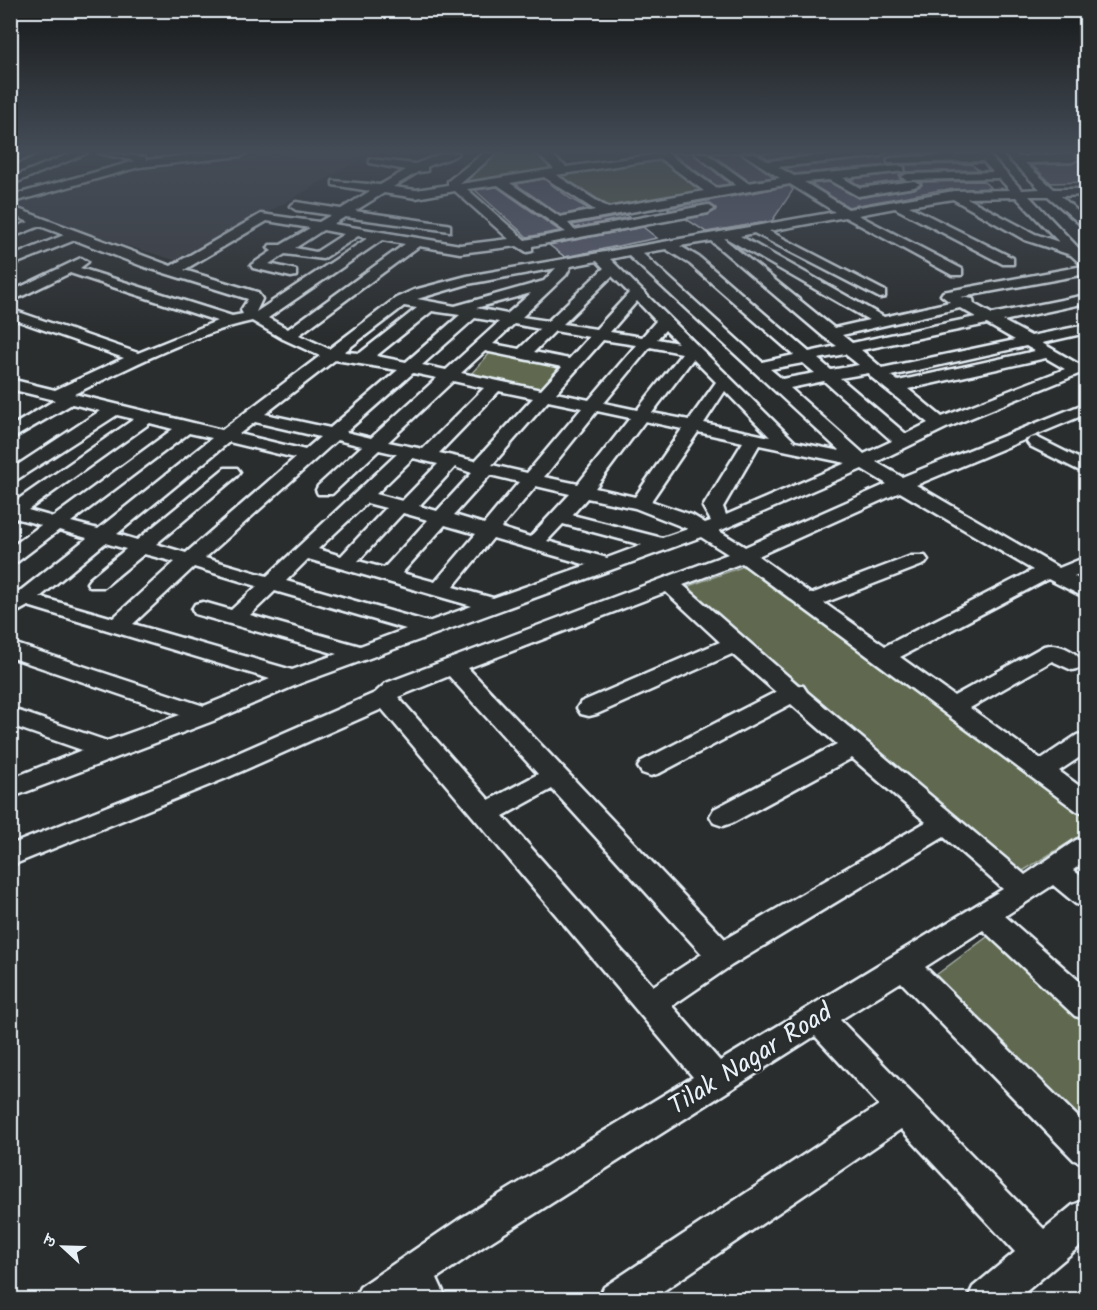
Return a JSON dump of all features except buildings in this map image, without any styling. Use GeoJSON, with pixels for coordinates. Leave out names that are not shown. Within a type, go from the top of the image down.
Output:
{"type":"FeatureCollection","features":[{"type":"Feature","properties":{"kind":"street"},"geometry":{"type":"LineString","coordinates":[[20,214],[107,249],[254,296],[255,299],[248,310],[254,316],[288,336],[333,354],[363,358],[861,461]]}},
{"type":"Feature","properties":{"kind":"street"},"geometry":{"type":"LineString","coordinates":[[291,273],[258,266],[340,214]]}},
{"type":"Feature","properties":{"kind":"street"},"geometry":{"type":"LineString","coordinates":[[350,214],[446,228]]}},
{"type":"Feature","properties":{"kind":"street"},"geometry":{"type":"LineString","coordinates":[[433,214],[471,249]]}},
{"type":"Feature","properties":{"kind":"street"},"geometry":{"type":"LineString","coordinates":[[325,490],[561,272],[557,265],[521,243],[491,214]]}},
{"type":"Feature","properties":{"kind":"street"},"geometry":{"type":"LineString","coordinates":[[546,214],[575,233]]}},
{"type":"Feature","properties":{"kind":"street"},"geometry":{"type":"LineString","coordinates":[[556,221],[589,214]]}},
{"type":"Feature","properties":{"kind":"street"},"geometry":{"type":"LineString","coordinates":[[172,271],[265,217],[471,249],[521,243],[680,214]]}},
{"type":"Feature","properties":{"kind":"street"},"geometry":{"type":"LineString","coordinates":[[15,602],[401,301],[419,293],[467,280],[557,265],[606,262],[634,252],[840,214]]}},
{"type":"Feature","properties":{"kind":"street"},"geometry":{"type":"LineString","coordinates":[[848,214],[957,272]]}},
{"type":"Feature","properties":{"kind":"street"},"geometry":{"type":"LineString","coordinates":[[916,214],[1008,261]]}},
{"type":"Feature","properties":{"kind":"street"},"geometry":{"type":"LineString","coordinates":[[989,214],[1030,237],[1077,252]]}},
{"type":"Feature","properties":{"kind":"street"},"geometry":{"type":"LineString","coordinates":[[1038,214],[1086,263]]}},
{"type":"Feature","properties":{"kind":"street"},"geometry":{"type":"LineString","coordinates":[[1075,214],[1086,225]]}},
{"type":"Feature","properties":{"kind":"street"},"geometry":{"type":"LineString","coordinates":[[10,234],[39,222]]}},
{"type":"Feature","properties":{"kind":"street"},"geometry":{"type":"LineString","coordinates":[[758,230],[880,294]]}},
{"type":"Feature","properties":{"kind":"street"},"geometry":{"type":"LineString","coordinates":[[258,245],[318,256],[355,232]]}},
{"type":"Feature","properties":{"kind":"street"},"geometry":{"type":"LineString","coordinates":[[10,262],[73,236]]}},
{"type":"Feature","properties":{"kind":"street"},"geometry":{"type":"LineString","coordinates":[[10,435],[64,397],[138,358],[231,321],[266,314],[379,236]]}},
{"type":"Feature","properties":{"kind":"street"},"geometry":{"type":"LineString","coordinates":[[722,237],[882,322]]}},
{"type":"Feature","properties":{"kind":"street"},"geometry":{"type":"LineString","coordinates":[[722,237],[829,334],[940,424]]}},
{"type":"Feature","properties":{"kind":"street"},"geometry":{"type":"LineString","coordinates":[[288,336],[416,242]]}},
{"type":"Feature","properties":{"kind":"street"},"geometry":{"type":"LineString","coordinates":[[671,246],[695,261],[903,441]]}},
{"type":"Feature","properties":{"kind":"street"},"geometry":{"type":"LineString","coordinates":[[10,298],[107,249]]}},
{"type":"Feature","properties":{"kind":"street"},"geometry":{"type":"LineString","coordinates":[[634,252],[861,461],[1086,592]]}},
{"type":"Feature","properties":{"kind":"street"},"geometry":{"type":"LineString","coordinates":[[606,262],[790,447]]}},
{"type":"Feature","properties":{"kind":"street"},"geometry":{"type":"LineString","coordinates":[[523,354],[552,326],[606,262]]}},
{"type":"Feature","properties":{"kind":"street"},"geometry":{"type":"LineString","coordinates":[[68,268],[231,321]]}},
{"type":"Feature","properties":{"kind":"street"},"geometry":{"type":"LineString","coordinates":[[1082,368],[1026,341],[948,294],[1086,270]]}},
{"type":"Feature","properties":{"kind":"street"},"geometry":{"type":"LineString","coordinates":[[829,334],[1086,279]]}},
{"type":"Feature","properties":{"kind":"street"},"geometry":{"type":"LineString","coordinates":[[467,280],[531,300]]}},
{"type":"Feature","properties":{"kind":"street"},"geometry":{"type":"LineString","coordinates":[[117,626],[409,368],[465,311],[507,294],[549,284]]}},
{"type":"Feature","properties":{"kind":"street"},"geometry":{"type":"LineString","coordinates":[[389,575],[543,397],[637,293]]}},
{"type":"Feature","properties":{"kind":"street"},"geometry":{"type":"LineString","coordinates":[[759,367],[1086,299]]}},
{"type":"Feature","properties":{"kind":"street"},"geometry":{"type":"LineString","coordinates":[[401,301],[692,350]]}},
{"type":"Feature","properties":{"kind":"street"},"geometry":{"type":"LineString","coordinates":[[363,358],[429,306]]}},
{"type":"Feature","properties":{"kind":"street"},"geometry":{"type":"LineString","coordinates":[[10,313],[138,358]]}},
{"type":"Feature","properties":{"kind":"street"},"geometry":{"type":"LineString","coordinates":[[439,590],[664,321]]}},
{"type":"Feature","properties":{"kind":"street"},"geometry":{"type":"LineString","coordinates":[[778,385],[874,371],[1086,329]]}},
{"type":"Feature","properties":{"kind":"street"},"geometry":{"type":"LineString","coordinates":[[481,346],[573,364]]}},
{"type":"Feature","properties":{"kind":"street"},"geometry":{"type":"LineString","coordinates":[[535,543],[582,492],[692,350]]}},
{"type":"Feature","properties":{"kind":"street"},"geometry":{"type":"LineString","coordinates":[[895,387],[1049,353]]}},
{"type":"Feature","properties":{"kind":"street"},"geometry":{"type":"LineString","coordinates":[[11,789],[107,750],[205,715],[293,678],[703,531],[834,477],[861,461],[940,424],[1082,368]]}},
{"type":"Feature","properties":{"kind":"street"},"geometry":{"type":"LineString","coordinates":[[640,504],[724,381]]}},
{"type":"Feature","properties":{"kind":"street"},"geometry":{"type":"LineString","coordinates":[[235,618],[363,496],[417,455],[495,386]]}},
{"type":"Feature","properties":{"kind":"street"},"geometry":{"type":"LineString","coordinates":[[15,389],[64,397],[307,456]]}},
{"type":"Feature","properties":{"kind":"street"},"geometry":{"type":"LineString","coordinates":[[10,856],[215,773],[386,698],[387,693],[394,688],[744,555],[906,488],[1086,408]]}},
{"type":"Feature","properties":{"kind":"street"},"geometry":{"type":"LineString","coordinates":[[10,479],[114,409]]}},
{"type":"Feature","properties":{"kind":"street"},"geometry":{"type":"LineString","coordinates":[[252,416],[481,470],[640,504],[685,519],[744,555],[1086,804]]}},
{"type":"Feature","properties":{"kind":"street"},"geometry":{"type":"LineString","coordinates":[[11,512],[148,417]]}},
{"type":"Feature","properties":{"kind":"street"},"geometry":{"type":"LineString","coordinates":[[906,488],[1086,423]]}},
{"type":"Feature","properties":{"kind":"street"},"geometry":{"type":"LineString","coordinates":[[10,558],[187,426]]}},
{"type":"Feature","properties":{"kind":"street"},"geometry":{"type":"LineString","coordinates":[[723,523],[714,513],[713,507],[754,439]]}},
{"type":"Feature","properties":{"kind":"street"},"geometry":{"type":"LineString","coordinates":[[1036,442],[1086,469]]}},
{"type":"Feature","properties":{"kind":"street"},"geometry":{"type":"LineString","coordinates":[[345,563],[450,462]]}},
{"type":"Feature","properties":{"kind":"street"},"geometry":{"type":"LineString","coordinates":[[97,583],[231,472]]}},
{"type":"Feature","properties":{"kind":"street"},"geometry":{"type":"LineString","coordinates":[[363,496],[610,565]]}},
{"type":"Feature","properties":{"kind":"street"},"geometry":{"type":"LineString","coordinates":[[11,512],[190,560],[432,630]]}},
{"type":"Feature","properties":{"kind":"street"},"geometry":{"type":"LineString","coordinates":[[558,517],[665,545]]}},
{"type":"Feature","properties":{"kind":"street"},"geometry":{"type":"LineString","coordinates":[[304,552],[497,606]]}},
{"type":"Feature","properties":{"kind":"street"},"geometry":{"type":"LineString","coordinates":[[808,602],[918,560]]}},
{"type":"Feature","properties":{"kind":"street"},"geometry":{"type":"LineString","coordinates":[[884,656],[1054,573],[1086,563]]}},
{"type":"Feature","properties":{"kind":"street"},"geometry":{"type":"LineString","coordinates":[[669,584],[735,644],[795,692],[1024,890]]}},
{"type":"Feature","properties":{"kind":"street"},"geometry":{"type":"LineString","coordinates":[[15,602],[117,626],[293,678]]}},
{"type":"Feature","properties":{"kind":"street"},"geometry":{"type":"LineString","coordinates":[[203,609],[363,654]]}},
{"type":"Feature","properties":{"kind":"street"},"geometry":{"type":"LineString","coordinates":[[589,708],[735,644]]}},
{"type":"Feature","properties":{"kind":"street"},"geometry":{"type":"LineString","coordinates":[[10,649],[205,715]]}},
{"type":"Feature","properties":{"kind":"street"},"geometry":{"type":"LineString","coordinates":[[953,708],[1052,651],[1072,663]]}},
{"type":"Feature","properties":{"kind":"street"},"geometry":{"type":"LineString","coordinates":[[454,667],[722,956]]}},
{"type":"Feature","properties":{"kind":"street"},"geometry":{"type":"LineString","coordinates":[[651,767],[795,692]]}},
{"type":"Feature","properties":{"kind":"street"},"geometry":{"type":"LineString","coordinates":[[386,698],[652,1003],[716,1080]]}},
{"type":"Feature","properties":{"kind":"street"},"geometry":{"type":"LineString","coordinates":[[10,716],[107,750]]}},
{"type":"Feature","properties":{"kind":"street"},"geometry":{"type":"LineString","coordinates":[[1041,771],[1086,741]]}},
{"type":"Feature","properties":{"kind":"street"},"geometry":{"type":"LineString","coordinates":[[723,816],[856,745]]}},
{"type":"Feature","properties":{"kind":"street"},"geometry":{"type":"LineString","coordinates":[[486,813],[555,776]]}},
{"type":"Feature","properties":{"kind":"street"},"geometry":{"type":"LineString","coordinates":[[652,1003],[722,956],[946,823]]}},
{"type":"Feature","properties":{"kind":"street","name":"Tilak Nagar Road"},"geometry":{"type":"LineString","coordinates":[[373,1299],[422,1286],[471,1233],[985,915],[1086,847]]}},
{"type":"Feature","properties":{"kind":"street"},"geometry":{"type":"LineString","coordinates":[[1053,869],[1086,896]]}},
{"type":"Feature","properties":{"kind":"street"},"geometry":{"type":"LineString","coordinates":[[985,915],[1086,1006]]}},
{"type":"Feature","properties":{"kind":"street"},"geometry":{"type":"LineString","coordinates":[[904,965],[1086,1148]]}},
{"type":"Feature","properties":{"kind":"street"},"geometry":{"type":"LineString","coordinates":[[818,1018],[1042,1254]]}},
{"type":"Feature","properties":{"kind":"street"},"geometry":{"type":"LineString","coordinates":[[617,1299],[903,1107]]}},
{"type":"Feature","properties":{"kind":"street"},"geometry":{"type":"LineString","coordinates":[[986,1299],[1086,1218]]}},
{"type":"Feature","properties":{"kind":"shaded area"},"geometry":{"type":"Polygon","coordinates":[[[34,214],[265,214],[181,262],[55,224],[34,214]]]}},
{"type":"Feature","properties":{"kind":"green space"},"geometry":{"type":"Polygon","coordinates":[[[498,344],[575,361],[549,392],[470,375],[498,344]]]}},
{"type":"Feature","properties":{"kind":"green space"},"geometry":{"type":"Polygon","coordinates":[[[747,565],[1086,817],[1086,832],[1018,874],[683,588],[747,565]]]}},
{"type":"Feature","properties":{"kind":"green space"},"geometry":{"type":"Polygon","coordinates":[[[1010,920],[1086,986],[1086,1127],[936,975],[1010,920]]]}}]}
